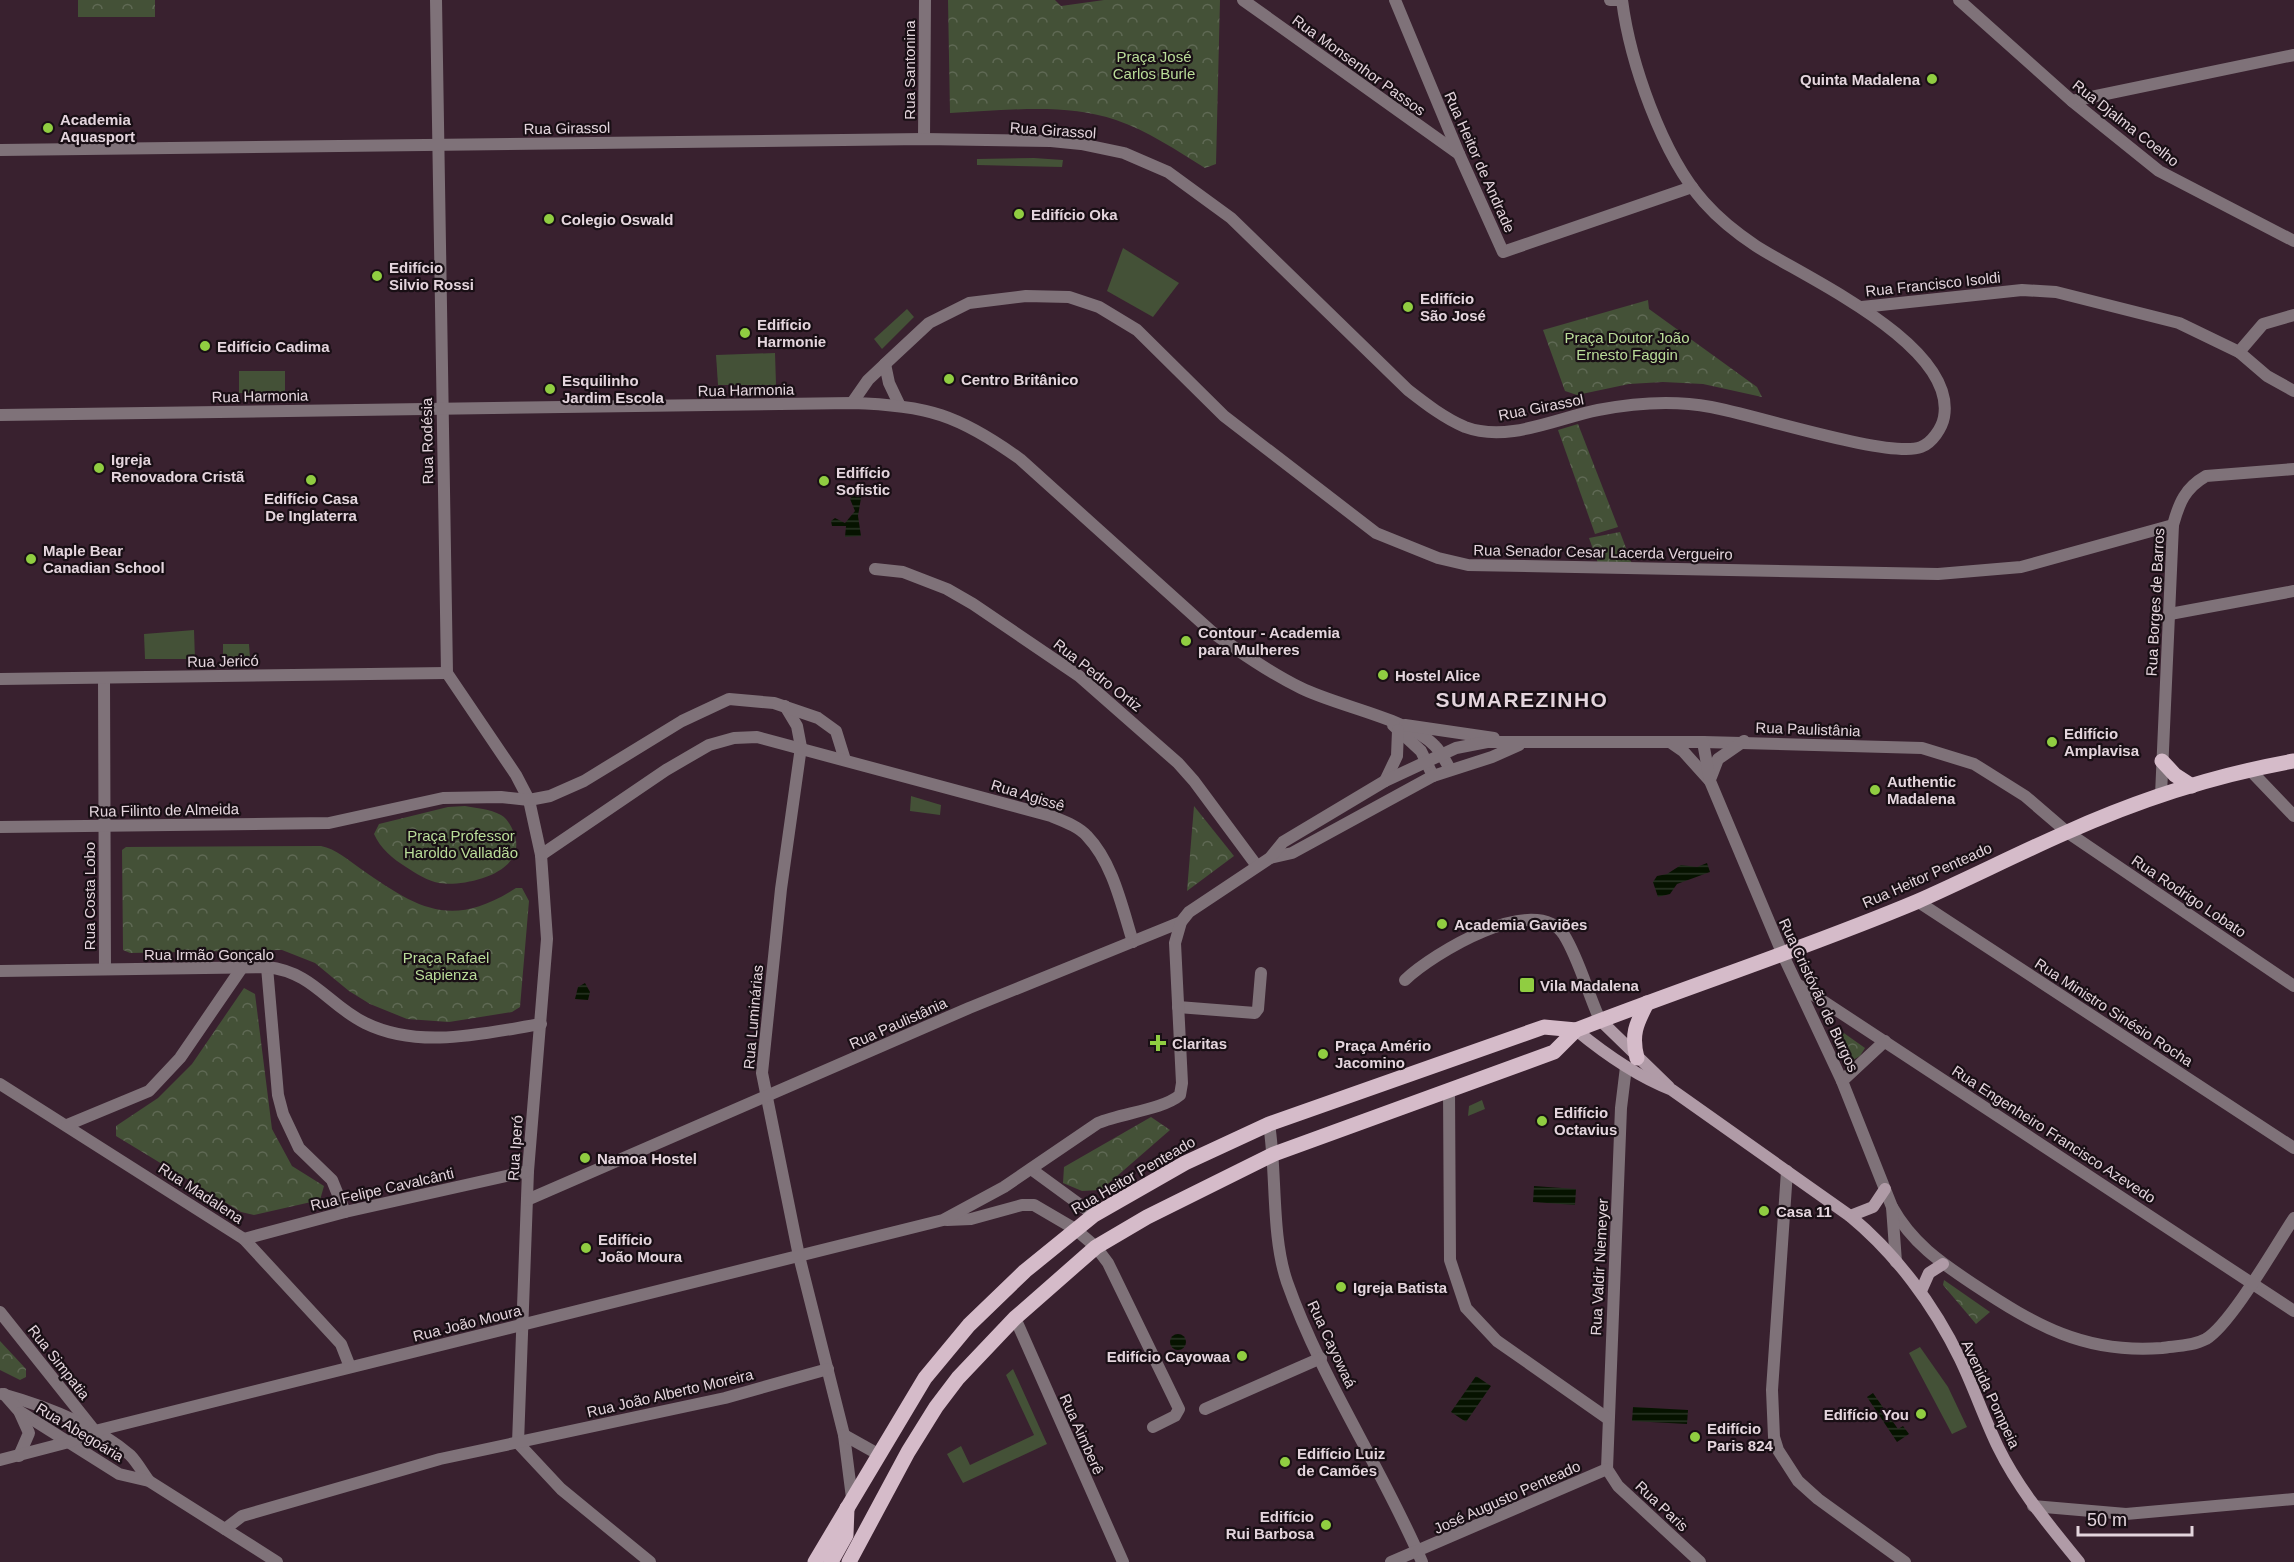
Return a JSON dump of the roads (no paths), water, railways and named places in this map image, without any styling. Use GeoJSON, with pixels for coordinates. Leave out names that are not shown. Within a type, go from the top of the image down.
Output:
{"type":"FeatureCollection","features":[{"type":"Feature","properties":{"kind":"main road"},"geometry":{"type":"LineString","coordinates":[[2162,761],[2175,775],[2192,786]]}},
{"type":"Feature","properties":{"kind":"main road","name":"Rua Heitor Penteado"},"geometry":{"type":"LineString","coordinates":[[849,1562],[886,1491],[936,1407],[958,1378],[1015,1318],[1096,1247],[1146,1217],[1274,1154],[1554,1052],[1576,1030],[1783,955],[1917,901],[2067,832],[2161,795],[2249,769],[2294,761]]}},
{"type":"Feature","properties":{"kind":"main road"},"geometry":{"type":"LineString","coordinates":[[1632,1063],[1634,1029],[1647,1003]]}},
{"type":"Feature","properties":{"kind":"main road","name":"Avenida Pompeia"},"geometry":{"type":"LineString","coordinates":[[1600,1020],[1632,1063]]}},
{"type":"Feature","properties":{"kind":"main road","name":"Rua Heitor Penteado"},"geometry":{"type":"LineString","coordinates":[[815,1562],[925,1378],[969,1325],[1025,1271],[1094,1215],[1185,1163],[1269,1124],[1544,1027],[1576,1030]]}},
{"type":"Feature","properties":{"kind":"main road","name":"Avenida Pompeia"},"geometry":{"type":"LineString","coordinates":[[1576,1030],[1672,1090],[1850,1216],[1896,1262],[1921,1291],[1960,1359],[1998,1448],[2033,1506],[2079,1562]]}},
{"type":"Feature","properties":{"kind":"main road"},"geometry":{"type":"LineString","coordinates":[[1850,1216],[1873,1207],[1885,1189]]}},
{"type":"Feature","properties":{"kind":"main road"},"geometry":{"type":"LineString","coordinates":[[1921,1291],[1929,1273],[1943,1264]]}},
{"type":"Feature","properties":{"kind":"main road"},"geometry":{"type":"LineString","coordinates":[[878,1454],[886,1461],[890,1470],[886,1491]]}},
{"type":"Feature","properties":{"kind":"main road"},"geometry":{"type":"LineString","coordinates":[[831,1562],[846,1535],[849,1503]]}},
{"type":"Feature","properties":{"kind":"street","name":"Rua Rodésia"},"geometry":{"type":"LineString","coordinates":[[436,0],[447,673]]}},
{"type":"Feature","properties":{"kind":"street","name":"Rua Santonina"},"geometry":{"type":"LineString","coordinates":[[924,139],[925,0]]}},
{"type":"Feature","properties":{"kind":"street","name":"Rua Monsenhor Passos"},"geometry":{"type":"LineString","coordinates":[[1243,0],[1459,154]]}},
{"type":"Feature","properties":{"kind":"street","name":"Rua Heitor de Andrade"},"geometry":{"type":"LineString","coordinates":[[1395,0],[1459,154],[1503,252],[1692,187]]}},
{"type":"Feature","properties":{"kind":"street"},"geometry":{"type":"LineString","coordinates":[[1609,0],[1617,0]]}},
{"type":"Feature","properties":{"kind":"street","name":"Rua Francisco Isoldi"},"geometry":{"type":"LineString","coordinates":[[1609,0],[1626,27]]}},
{"type":"Feature","properties":{"kind":"street","name":"Rua Francisco Isoldi"},"geometry":{"type":"LineString","coordinates":[[1622,0],[1626,27],[1656,121],[1671,153],[1692,187],[1727,224],[1754,244],[1862,308],[2022,290],[2056,292],[2179,323],[2239,352]]}},
{"type":"Feature","properties":{"kind":"street","name":"Rua Djalma Coelho"},"geometry":{"type":"LineString","coordinates":[[1959,0],[2072,100],[2159,171],[2294,241]]}},
{"type":"Feature","properties":{"kind":"street"},"geometry":{"type":"LineString","coordinates":[[2072,100],[2294,55]]}},
{"type":"Feature","properties":{"kind":"street","name":"Rua Girassol"},"geometry":{"type":"LineString","coordinates":[[0,150],[924,139],[1081,144],[1124,153],[1168,172],[1231,218],[1408,390],[1432,409],[1467,427],[1498,432],[1529,428],[1596,411],[1631,405],[1668,404],[1706,406],[1750,414],[1841,439],[1882,447],[1907,449],[1921,447],[1940,429],[1944,417],[1941,385],[1924,360],[1862,308]]}},
{"type":"Feature","properties":{"kind":"street","name":"Rua Senador Cesar Lacerda Vergueiro"},"geometry":{"type":"LineString","coordinates":[[852,404],[868,380],[929,323],[969,303],[1037,296],[1069,297],[1099,307],[1137,330],[1224,416],[1368,528],[1407,547],[1468,565],[1626,570],[1938,573],[2021,567],[2173,525]]}},
{"type":"Feature","properties":{"kind":"street"},"geometry":{"type":"LineString","coordinates":[[2294,315],[2263,324],[2239,352],[2267,376],[2294,391]]}},
{"type":"Feature","properties":{"kind":"street"},"geometry":{"type":"LineString","coordinates":[[885,364],[889,383],[899,404]]}},
{"type":"Feature","properties":{"kind":"street","name":"Rua Harmonia"},"geometry":{"type":"LineString","coordinates":[[0,415],[852,404],[899,404],[936,412],[959,421],[1004,447],[1044,480],[1212,632],[1235,648],[1300,687],[1426,738],[1442,754],[1450,769]]}},
{"type":"Feature","properties":{"kind":"street","name":"Rua Borges de Barros"},"geometry":{"type":"LineString","coordinates":[[2161,795],[2173,525],[2184,493],[2193,483],[2206,476],[2294,469]]}},
{"type":"Feature","properties":{"kind":"street","name":"Rua Pedro Ortiz"},"geometry":{"type":"LineString","coordinates":[[875,569],[903,572],[947,589],[1079,676],[1178,763],[1257,866]]}},
{"type":"Feature","properties":{"kind":"street"},"geometry":{"type":"LineString","coordinates":[[2170,614],[2294,591]]}},
{"type":"Feature","properties":{"kind":"street"},"geometry":{"type":"LineString","coordinates":[[447,673],[516,775],[529,800],[541,855]]}},
{"type":"Feature","properties":{"kind":"street","name":"Rua Jericó"},"geometry":{"type":"LineString","coordinates":[[0,679],[447,673]]}},
{"type":"Feature","properties":{"kind":"street","name":"Rua Costa Lobo"},"geometry":{"type":"LineString","coordinates":[[104,678],[105,969]]}},
{"type":"Feature","properties":{"kind":"street"},"geometry":{"type":"LineString","coordinates":[[529,800],[550,796],[584,781],[720,700],[747,699],[784,706],[830,725],[840,740],[845,760]]}},
{"type":"Feature","properties":{"kind":"street","name":"Rua Luminárias"},"geometry":{"type":"LineString","coordinates":[[784,706],[797,726],[801,747],[762,1073],[765,1098],[799,1256],[844,1435],[849,1503]]}},
{"type":"Feature","properties":{"kind":"street"},"geometry":{"type":"LineString","coordinates":[[1385,781],[1397,756],[1398,725],[1461,731],[1522,744]]}},
{"type":"Feature","properties":{"kind":"street","name":"Rua Harmonia"},"geometry":{"type":"LineString","coordinates":[[1398,725],[1427,760],[1433,776]]}},
{"type":"Feature","properties":{"kind":"street","name":"Rua Agissê"},"geometry":{"type":"LineString","coordinates":[[541,855],[666,770],[709,745],[734,738],[757,736],[1051,816],[1071,824],[1087,835],[1107,867],[1133,942]]}},
{"type":"Feature","properties":{"kind":"street"},"geometry":{"type":"LineString","coordinates":[[1669,741],[1683,751],[1710,781],[1718,759],[1744,741]]}},
{"type":"Feature","properties":{"kind":"street","name":"Rua Paulistânia"},"geometry":{"type":"LineString","coordinates":[[527,1200],[969,1008],[1181,922],[1189,912],[1270,858],[1283,843],[1385,781],[1442,754],[1487,742],[1522,744],[1744,741],[1922,748],[1974,764],[2003,780],[2067,832]]}},
{"type":"Feature","properties":{"kind":"street","name":"Rua Cristóvão de Burgos"},"geometry":{"type":"LineString","coordinates":[[1703,742],[1710,781],[1783,955],[1842,1082],[1892,1207],[1896,1262]]}},
{"type":"Feature","properties":{"kind":"street","name":"Rua Paulistânia"},"geometry":{"type":"LineString","coordinates":[[1270,858],[1292,853],[1433,776],[1492,757],[1522,744]]}},
{"type":"Feature","properties":{"kind":"street"},"geometry":{"type":"LineString","coordinates":[[2249,769],[2294,816]]}},
{"type":"Feature","properties":{"kind":"street","name":"Rua Filinto de Almeida"},"geometry":{"type":"LineString","coordinates":[[0,826],[328,823],[443,798],[501,797],[529,800]]}},
{"type":"Feature","properties":{"kind":"street","name":"Rua Rodrigo Lobato"},"geometry":{"type":"LineString","coordinates":[[2067,832],[2294,986]]}},
{"type":"Feature","properties":{"kind":"street","name":"Rua Iperó"},"geometry":{"type":"LineString","coordinates":[[518,1443],[528,1171],[547,939],[541,855]]}},
{"type":"Feature","properties":{"kind":"street","name":"Rua Ministro Sinésio Rocha"},"geometry":{"type":"LineString","coordinates":[[1917,901],[2294,1148]]}},
{"type":"Feature","properties":{"kind":"street"},"geometry":{"type":"LineString","coordinates":[[1405,980],[1436,955],[1456,944],[1523,919],[1545,920],[1564,934],[1600,1020]]}},
{"type":"Feature","properties":{"kind":"street","name":"Rua João Moura"},"geometry":{"type":"LineString","coordinates":[[943,1220],[975,1204],[1031,1169],[1098,1123],[1115,1116],[1168,1102],[1180,1095],[1182,1083],[1175,943],[1181,922]]}},
{"type":"Feature","properties":{"kind":"street"},"geometry":{"type":"LineString","coordinates":[[267,967],[278,1095],[283,1114],[299,1148],[332,1180],[345,1212]]}},
{"type":"Feature","properties":{"kind":"street","name":"Rua Irmão Gonçalo"},"geometry":{"type":"LineString","coordinates":[[0,971],[267,967],[284,969],[300,975],[364,1023],[408,1036],[447,1038],[541,1023]]}},
{"type":"Feature","properties":{"kind":"street"},"geometry":{"type":"LineString","coordinates":[[67,1125],[149,1091],[180,1058],[241,969]]}},
{"type":"Feature","properties":{"kind":"street"},"geometry":{"type":"LineString","coordinates":[[1178,1007],[1255,1013],[1258,1009],[1261,973]]}},
{"type":"Feature","properties":{"kind":"street","name":"Rua Engenheiro Francisco Azevedo"},"geometry":{"type":"LineString","coordinates":[[1797,984],[2294,1311]]}},
{"type":"Feature","properties":{"kind":"street"},"geometry":{"type":"LineString","coordinates":[[1842,1082],[1885,1041]]}},
{"type":"Feature","properties":{"kind":"street","name":"Rua Valdir Niemeyer"},"geometry":{"type":"LineString","coordinates":[[1607,1469],[1607,1418],[1621,1108],[1632,1063]]}},
{"type":"Feature","properties":{"kind":"street","name":"Rua Madalena"},"geometry":{"type":"LineString","coordinates":[[0,1084],[244,1239],[341,1344],[350,1367]]}},
{"type":"Feature","properties":{"kind":"street"},"geometry":{"type":"LineString","coordinates":[[1449,1090],[1450,1260],[1466,1308],[1497,1341],[1607,1418]]}},
{"type":"Feature","properties":{"kind":"street","name":"Rua Cayowaá"},"geometry":{"type":"LineString","coordinates":[[1269,1124],[1274,1154],[1282,1260],[1287,1281],[1321,1358],[1420,1557]]}},
{"type":"Feature","properties":{"kind":"street"},"geometry":{"type":"LineString","coordinates":[[1031,1169],[1094,1215]]}},
{"type":"Feature","properties":{"kind":"street","name":"Rua Felipe Cavalcânti"},"geometry":{"type":"LineString","coordinates":[[244,1239],[345,1212],[528,1171]]}},
{"type":"Feature","properties":{"kind":"street"},"geometry":{"type":"LineString","coordinates":[[1787,1172],[1772,1390],[1776,1444],[1787,1468],[1798,1481],[1818,1499],[1905,1562]]}},
{"type":"Feature","properties":{"kind":"street","name":"Rua João Moura"},"geometry":{"type":"LineString","coordinates":[[0,1460],[69,1442],[95,1431],[350,1367],[943,1220],[971,1219],[1022,1205],[1034,1205],[1076,1229],[1096,1247],[1108,1263],[1179,1409],[1175,1416],[1153,1427]]}},
{"type":"Feature","properties":{"kind":"street"},"geometry":{"type":"LineString","coordinates":[[1892,1207],[1915,1241],[1943,1264],[2042,1327],[2092,1344],[2118,1349],[2179,1346],[2208,1338],[2252,1283],[2294,1218]]}},
{"type":"Feature","properties":{"kind":"street","name":"Rua Simpatia"},"geometry":{"type":"LineString","coordinates":[[0,1312],[95,1431]]}},
{"type":"Feature","properties":{"kind":"street","name":"Rua Aimberê"},"geometry":{"type":"LineString","coordinates":[[1015,1318],[1123,1562]]}},
{"type":"Feature","properties":{"kind":"street"},"geometry":{"type":"LineString","coordinates":[[1205,1408],[1321,1358]]}},
{"type":"Feature","properties":{"kind":"street","name":"Rua João Alberto Moreira"},"geometry":{"type":"LineString","coordinates":[[225,1528],[242,1516],[441,1459],[725,1398],[828,1369]]}},
{"type":"Feature","properties":{"kind":"street","name":"Rua Abegoária"},"geometry":{"type":"LineString","coordinates":[[2,1394],[24,1398],[95,1431],[131,1456],[149,1482]]}},
{"type":"Feature","properties":{"kind":"street","name":"Rua Abegoária"},"geometry":{"type":"LineString","coordinates":[[2,1394],[19,1411],[119,1474],[149,1482],[277,1562]]}},
{"type":"Feature","properties":{"kind":"street"},"geometry":{"type":"LineString","coordinates":[[19,1411],[29,1433],[19,1455]]}},
{"type":"Feature","properties":{"kind":"street"},"geometry":{"type":"LineString","coordinates":[[844,1435],[878,1454]]}},
{"type":"Feature","properties":{"kind":"street"},"geometry":{"type":"LineString","coordinates":[[518,1443],[561,1489],[650,1562]]}},
{"type":"Feature","properties":{"kind":"street","name":"José Augusto Penteado"},"geometry":{"type":"LineString","coordinates":[[1391,1562],[1420,1557],[1607,1469]]}},
{"type":"Feature","properties":{"kind":"street","name":"Rua Paris"},"geometry":{"type":"LineString","coordinates":[[1607,1469],[1618,1486],[1700,1562]]}},
{"type":"Feature","properties":{"kind":"street"},"geometry":{"type":"LineString","coordinates":[[2033,1506],[2126,1514],[2294,1499]]}},
{"type":"Feature","properties":{"kind":"place","name":"Quinta Madalena"},"geometry":{"type":"Point","coordinates":[1932,79]}},
{"type":"Feature","properties":{"kind":"place","name":"Academia Aquasport"},"geometry":{"type":"Point","coordinates":[48,128]}},
{"type":"Feature","properties":{"kind":"place","name":"Edifício Oka"},"geometry":{"type":"Point","coordinates":[1019,214]}},
{"type":"Feature","properties":{"kind":"place","name":"Colegio Oswald"},"geometry":{"type":"Point","coordinates":[549,219]}},
{"type":"Feature","properties":{"kind":"place","name":"Edifício Silvio Rossi"},"geometry":{"type":"Point","coordinates":[377,276]}},
{"type":"Feature","properties":{"kind":"place","name":"Edifício São José"},"geometry":{"type":"Point","coordinates":[1408,307]}},
{"type":"Feature","properties":{"kind":"place","name":"Edifício Harmonie"},"geometry":{"type":"Point","coordinates":[745,333]}},
{"type":"Feature","properties":{"kind":"place","name":"Edifício Cadima"},"geometry":{"type":"Point","coordinates":[205,346]}},
{"type":"Feature","properties":{"kind":"place","name":"Centro Britânico"},"geometry":{"type":"Point","coordinates":[949,379]}},
{"type":"Feature","properties":{"kind":"place","name":"Esquilinho Jardim Escola"},"geometry":{"type":"Point","coordinates":[550,389]}},
{"type":"Feature","properties":{"kind":"place","name":"Igreja Renovadora Cristã"},"geometry":{"type":"Point","coordinates":[99,468]}},
{"type":"Feature","properties":{"kind":"place","name":"Edifício Casa De Inglaterra"},"geometry":{"type":"Point","coordinates":[311,480]}},
{"type":"Feature","properties":{"kind":"place","name":"Edifício Sofistic"},"geometry":{"type":"Point","coordinates":[824,481]}},
{"type":"Feature","properties":{"kind":"place","name":"Maple Bear Canadian School"},"geometry":{"type":"Point","coordinates":[31,559]}},
{"type":"Feature","properties":{"kind":"place","name":"Contour - Academia para Mulheres"},"geometry":{"type":"Point","coordinates":[1186,641]}},
{"type":"Feature","properties":{"kind":"place","name":"Hostel Alice"},"geometry":{"type":"Point","coordinates":[1383,675]}},
{"type":"Feature","properties":{"kind":"place","name":"Edifício Amplavisa"},"geometry":{"type":"Point","coordinates":[2052,742]}},
{"type":"Feature","properties":{"kind":"place","name":"Authentic Madalena"},"geometry":{"type":"Point","coordinates":[1875,790]}},
{"type":"Feature","properties":{"kind":"place","name":"Academia Gaviões"},"geometry":{"type":"Point","coordinates":[1442,924]}},
{"type":"Feature","properties":{"kind":"place","name":"Vila Madalena"},"geometry":{"type":"Point","coordinates":[1527,985]}},
{"type":"Feature","properties":{"kind":"place","name":"Claritas"},"geometry":{"type":"Point","coordinates":[1158,1043]}},
{"type":"Feature","properties":{"kind":"place","name":"Praça Amério Jacomino"},"geometry":{"type":"Point","coordinates":[1323,1054]}},
{"type":"Feature","properties":{"kind":"place","name":"Edifício Octavius"},"geometry":{"type":"Point","coordinates":[1542,1121]}},
{"type":"Feature","properties":{"kind":"place","name":"Namoa Hostel"},"geometry":{"type":"Point","coordinates":[585,1158]}},
{"type":"Feature","properties":{"kind":"place","name":"Casa 11"},"geometry":{"type":"Point","coordinates":[1764,1211]}},
{"type":"Feature","properties":{"kind":"place","name":"Edifício João Moura"},"geometry":{"type":"Point","coordinates":[586,1248]}},
{"type":"Feature","properties":{"kind":"place","name":"Igreja Batista"},"geometry":{"type":"Point","coordinates":[1341,1287]}},
{"type":"Feature","properties":{"kind":"place","name":"Edifício Cayowaa"},"geometry":{"type":"Point","coordinates":[1242,1356]}},
{"type":"Feature","properties":{"kind":"place","name":"Edifício You"},"geometry":{"type":"Point","coordinates":[1921,1414]}},
{"type":"Feature","properties":{"kind":"place","name":"Edifício Paris 824"},"geometry":{"type":"Point","coordinates":[1695,1437]}},
{"type":"Feature","properties":{"kind":"place","name":"Edifício Luiz de Camões"},"geometry":{"type":"Point","coordinates":[1285,1462]}},
{"type":"Feature","properties":{"kind":"place","name":"Edifício Rui Barbosa"},"geometry":{"type":"Point","coordinates":[1326,1525]}},
{"type":"Feature","properties":{"kind":"district","name":"SUMAREZINHO"},"geometry":{"type":"Point","coordinates":[1522,699]}},
{"type":"Feature","properties":{"kind":"park label","name":"Praça José Carlos Burle"},"geometry":{"type":"Point","coordinates":[1154,64]}},
{"type":"Feature","properties":{"kind":"park label","name":"Praça Doutor João Ernesto Faggin"},"geometry":{"type":"Point","coordinates":[1627,346]}},
{"type":"Feature","properties":{"kind":"park label","name":"Praça Professor Haroldo Valladão"},"geometry":{"type":"Point","coordinates":[461,844]}},
{"type":"Feature","properties":{"kind":"park label","name":"Praça Rafael Sapienza"},"geometry":{"type":"Point","coordinates":[446,966]}}]}
